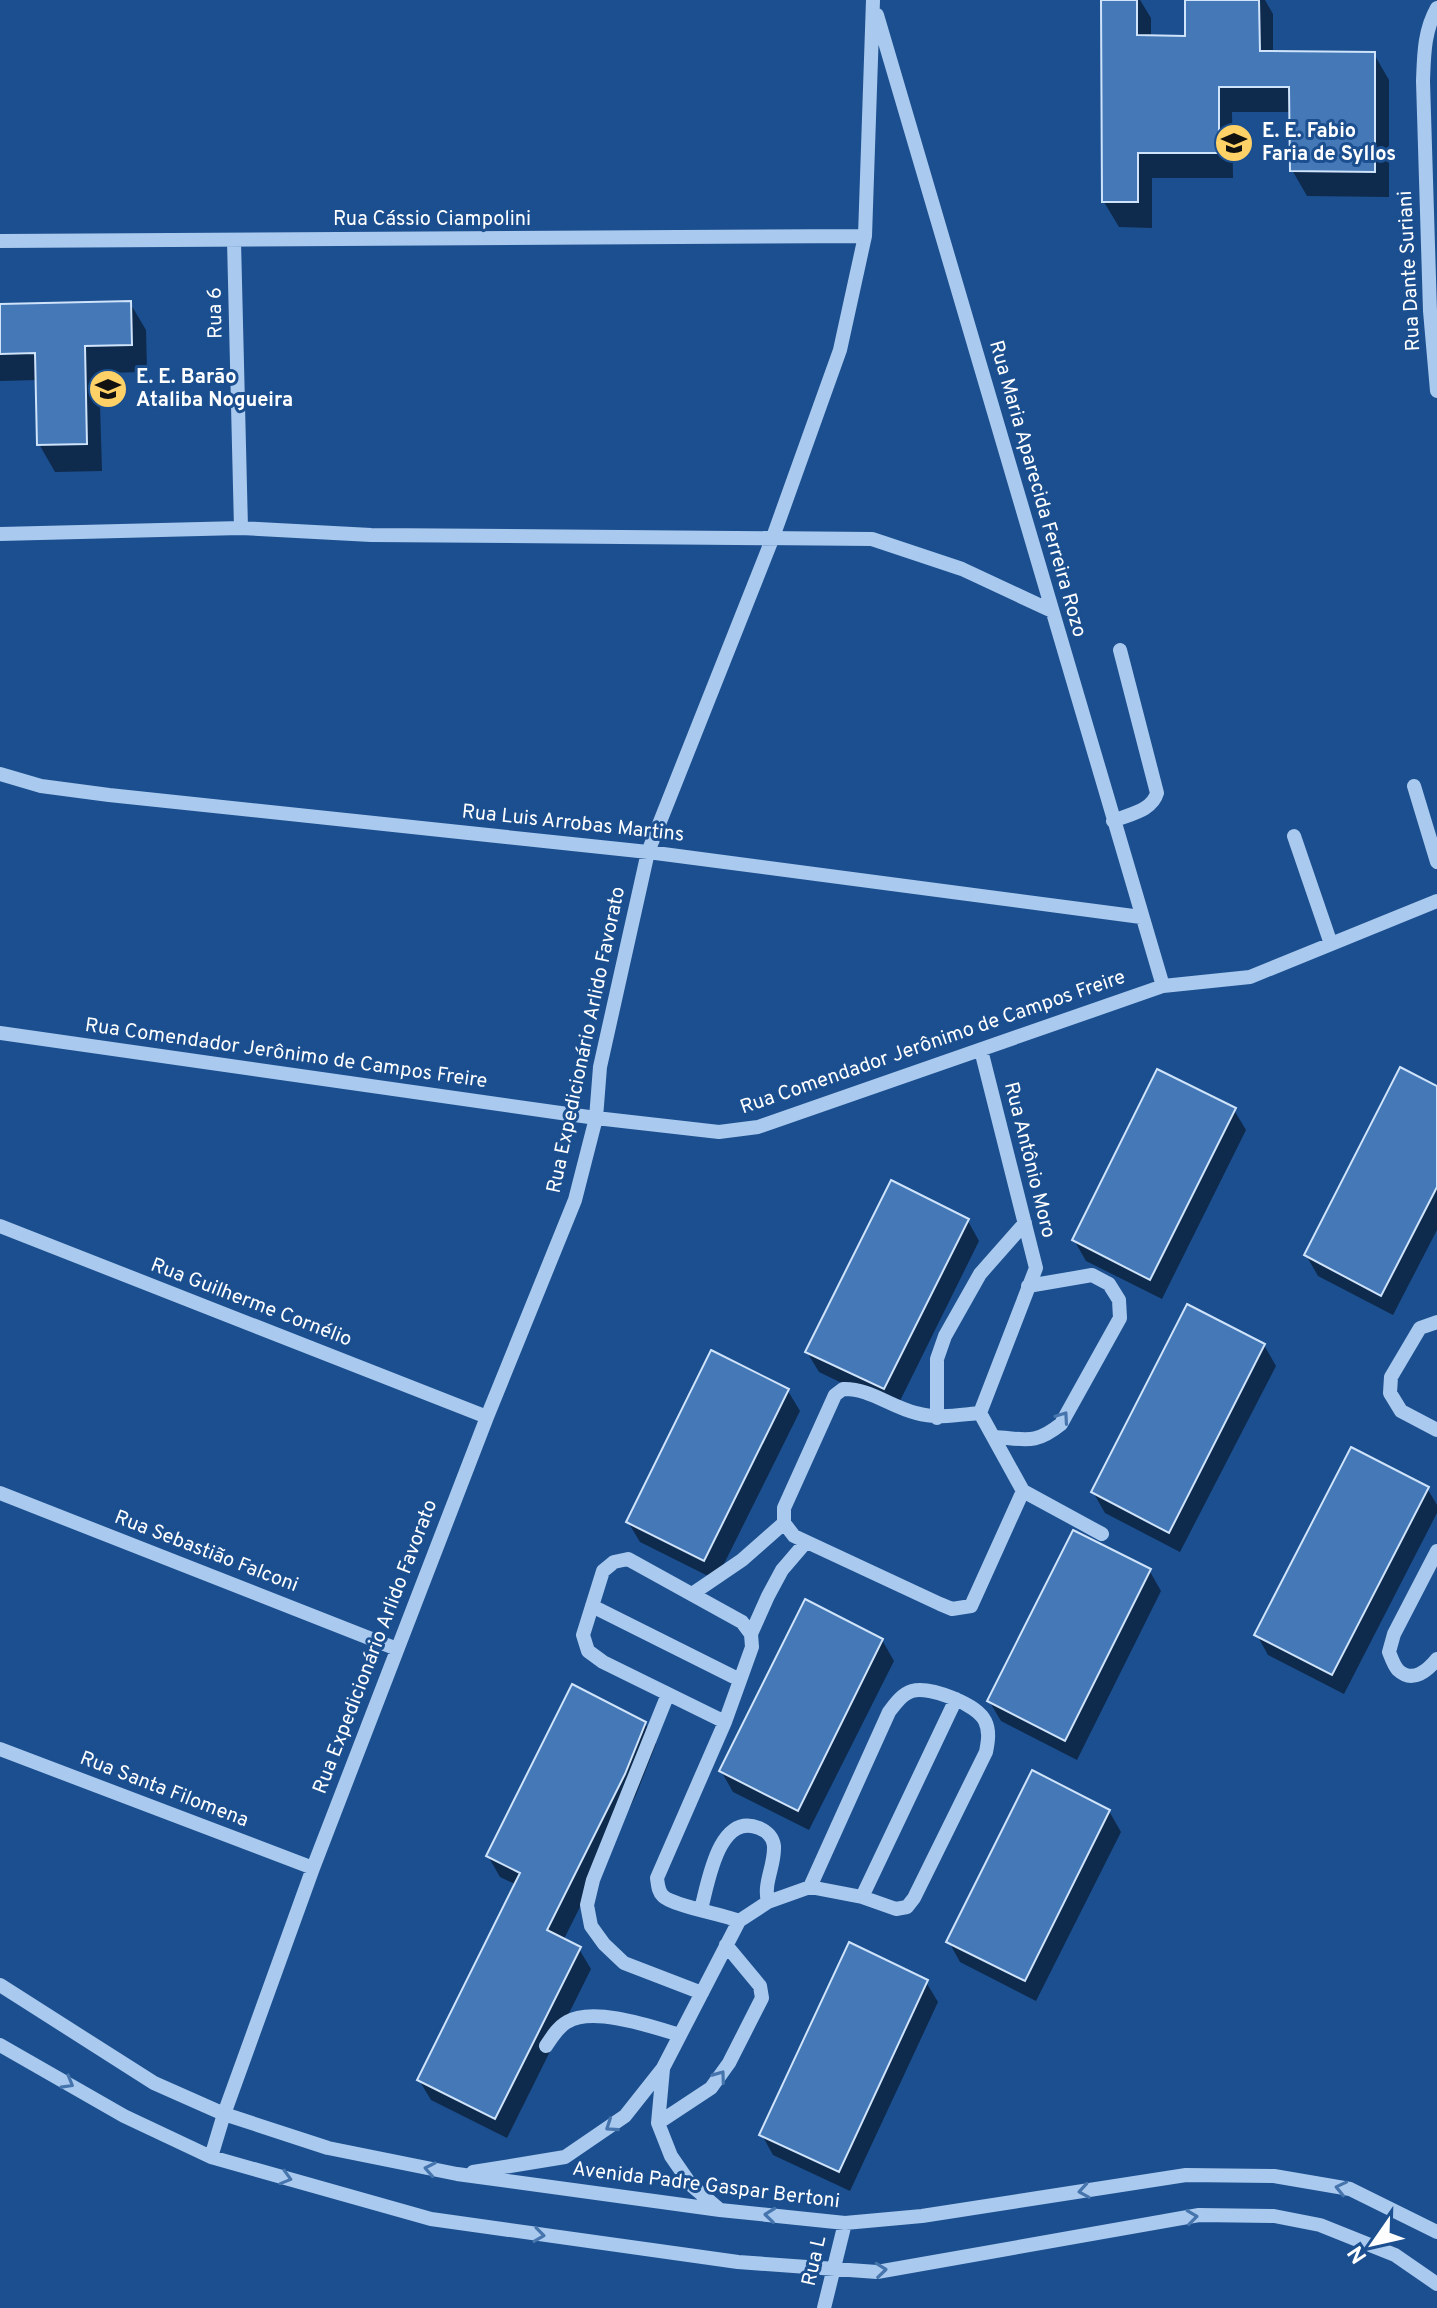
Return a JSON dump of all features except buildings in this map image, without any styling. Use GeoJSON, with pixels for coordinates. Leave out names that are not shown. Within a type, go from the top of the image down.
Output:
{"type":"FeatureCollection","features":[{"type":"Feature","properties":{"kind":"street","name":"Rua Expedicionário Arlido Favorato"},"geometry":{"type":"LineString","coordinates":[[211,2157],[313,1868],[487,1417],[575,1200],[596,1118],[600,1067],[648,852],[773,537],[840,350],[865,236],[873,1]]}},
{"type":"Feature","properties":{"kind":"street","name":"Rua Maria Aparecida Ferreira Rozo"},"geometry":{"type":"LineString","coordinates":[[873,1],[1163,986]]}},
{"type":"Feature","properties":{"kind":"street","name":"Rua Dante Suriani"},"geometry":{"type":"LineString","coordinates":[[1437,8],[1429,22],[1424,49],[1437,391]]}},
{"type":"Feature","properties":{"kind":"street","name":"Rua Cássio Ciampolini"},"geometry":{"type":"LineString","coordinates":[[0,241],[865,236]]}},
{"type":"Feature","properties":{"kind":"street","name":"Rua 6"},"geometry":{"type":"LineString","coordinates":[[234,241],[241,528]]}},
{"type":"Feature","properties":{"kind":"street"},"geometry":{"type":"LineString","coordinates":[[0,534],[241,528],[371,535],[872,539],[962,569],[1052,611]]}},
{"type":"Feature","properties":{"kind":"street"},"geometry":{"type":"LineString","coordinates":[[1113,821],[1149,807],[1157,793],[1120,650]]}},
{"type":"Feature","properties":{"kind":"street","name":"Rua Luis Arrobas Martins"},"geometry":{"type":"LineString","coordinates":[[0,774],[41,786],[109,795],[648,852],[1141,917]]}},
{"type":"Feature","properties":{"kind":"street"},"geometry":{"type":"LineString","coordinates":[[1414,786],[1437,862]]}},
{"type":"Feature","properties":{"kind":"street"},"geometry":{"type":"LineString","coordinates":[[1294,836],[1331,944]]}},
{"type":"Feature","properties":{"kind":"street","name":"Rua Comendador Jerônimo de Campos Freire"},"geometry":{"type":"LineString","coordinates":[[0,1033],[596,1118],[719,1132],[758,1127],[1163,986],[1250,977],[1437,901]]}},
{"type":"Feature","properties":{"kind":"street","name":"Rua Antônio Moro"},"geometry":{"type":"LineString","coordinates":[[980,1413],[1036,1268],[981,1050]]}},
{"type":"Feature","properties":{"kind":"street"},"geometry":{"type":"LineString","coordinates":[[937,1418],[937,1359],[945,1336],[980,1274],[1025,1223]]}},
{"type":"Feature","properties":{"kind":"street","name":"Rua Guilherme Cornélio"},"geometry":{"type":"LineString","coordinates":[[0,1226],[487,1417]]}},
{"type":"Feature","properties":{"kind":"street"},"geometry":{"type":"LineString","coordinates":[[994,1437],[1037,1439],[1061,1424],[1120,1318],[1119,1300],[1109,1284],[1092,1275],[1028,1286]]}},
{"type":"Feature","properties":{"kind":"street"},"geometry":{"type":"LineString","coordinates":[[1437,1322],[1420,1328],[1391,1377],[1390,1393],[1401,1411],[1437,1430]]}},
{"type":"Feature","properties":{"kind":"street"},"geometry":{"type":"LineString","coordinates":[[1023,1491],[971,1606],[952,1609],[794,1536],[784,1523],[784,1508],[835,1395],[843,1389],[856,1389],[914,1413],[937,1418],[980,1413],[1023,1491],[1102,1534]]}},
{"type":"Feature","properties":{"kind":"street","name":"Rua Sebastião Falconi"},"geometry":{"type":"LineString","coordinates":[[0,1493],[397,1649]]}},
{"type":"Feature","properties":{"kind":"street"},"geometry":{"type":"LineString","coordinates":[[692,1594],[742,1560],[784,1523]]}},
{"type":"Feature","properties":{"kind":"street"},"geometry":{"type":"LineString","coordinates":[[739,1921],[672,1903],[658,1889],[657,1878],[725,1722],[752,1647],[751,1634],[782,1570],[806,1542]]}},
{"type":"Feature","properties":{"kind":"street"},"geometry":{"type":"LineString","coordinates":[[1437,1551],[1394,1634],[1389,1652],[1398,1670],[1411,1676],[1425,1673],[1437,1659]]}},
{"type":"Feature","properties":{"kind":"street"},"geometry":{"type":"LineString","coordinates":[[725,1722],[603,1662],[588,1651],[583,1635],[603,1571],[614,1562],[628,1559],[742,1622],[751,1634]]}},
{"type":"Feature","properties":{"kind":"street"},"geometry":{"type":"LineString","coordinates":[[592,1606],[740,1680]]}},
{"type":"Feature","properties":{"kind":"street"},"geometry":{"type":"LineString","coordinates":[[457,2174],[565,2157],[625,2116],[663,2068],[739,1921],[768,1902],[810,1887],[862,1897],[896,1909],[907,1907],[986,1752],[989,1735],[985,1721],[974,1708],[956,1699],[926,1691],[911,1691],[894,1705],[810,1887]]}},
{"type":"Feature","properties":{"kind":"street"},"geometry":{"type":"LineString","coordinates":[[668,1694],[593,1880],[587,1905],[591,1926],[624,1963],[702,1993]]}},
{"type":"Feature","properties":{"kind":"street"},"geometry":{"type":"LineString","coordinates":[[862,1897],[956,1699]]}},
{"type":"Feature","properties":{"kind":"street","name":"Rua Santa Filomena"},"geometry":{"type":"LineString","coordinates":[[0,1749],[313,1868]]}},
{"type":"Feature","properties":{"kind":"street"},"geometry":{"type":"LineString","coordinates":[[701,1909],[719,1845],[730,1834],[755,1826],[767,1832],[774,1845],[765,1892],[768,1902]]}},
{"type":"Feature","properties":{"kind":"street"},"geometry":{"type":"LineString","coordinates":[[658,2123],[711,2088],[729,2063],[762,1998],[760,1986],[726,1945]]}},
{"type":"Feature","properties":{"kind":"street","name":"Avenida Padre Gaspar Bertoni"},"geometry":{"type":"LineString","coordinates":[[0,1985],[154,2083],[224,2114],[328,2148],[457,2174],[720,2210],[845,2223],[922,2216],[1186,2175],[1274,2176],[1350,2189],[1437,2232]]}},
{"type":"Feature","properties":{"kind":"street"},"geometry":{"type":"LineString","coordinates":[[546,2046],[555,2032],[569,2020],[587,2016],[634,2020],[680,2035]]}},
{"type":"Feature","properties":{"kind":"street"},"geometry":{"type":"LineString","coordinates":[[0,2045],[124,2116],[211,2157],[431,2219],[723,2260],[877,2272],[1184,2217],[1274,2216],[1320,2225],[1395,2255],[1437,2284]]}},
{"type":"Feature","properties":{"kind":"street"},"geometry":{"type":"LineString","coordinates":[[663,2068],[658,2123],[671,2156],[691,2185],[720,2210]]}},
{"type":"Feature","properties":{"kind":"street","name":"Rua L"},"geometry":{"type":"LineString","coordinates":[[824,2308],[845,2223]]}},
{"type":"Feature","properties":{"kind":"place","name":"E. E. Fabio Faria de Syllos"},"geometry":{"type":"Point","coordinates":[1234,143]}},
{"type":"Feature","properties":{"kind":"place","name":"E. E. Barão Ataliba Nogueira"},"geometry":{"type":"Point","coordinates":[108,389]}}]}
